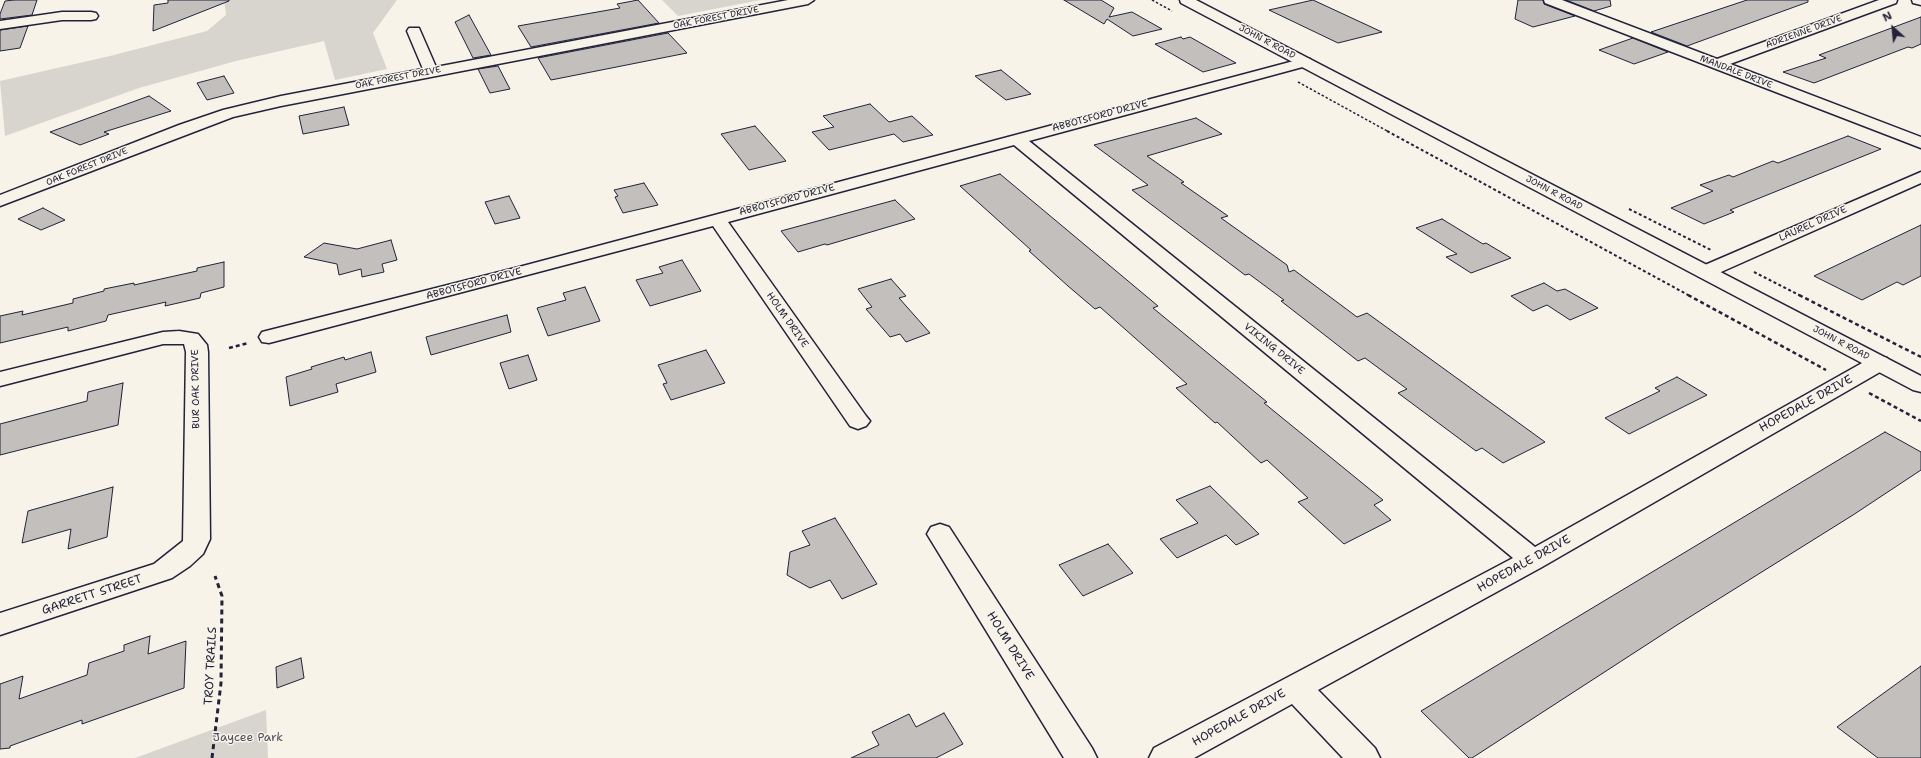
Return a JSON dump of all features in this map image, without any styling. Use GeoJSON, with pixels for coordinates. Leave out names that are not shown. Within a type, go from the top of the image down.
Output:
{"type":"FeatureCollection","features":[{"type":"Feature","properties":{"kind":"street","name":"OAK FOREST DRIVE"},"geometry":{"type":"LineString","coordinates":[[0,201],[185,128],[228,114],[281,101],[808,0]]}},
{"type":"Feature","properties":{"kind":"street","name":"JOHN R ROAD"},"geometry":{"type":"LineString","coordinates":[[1186,0],[1921,385]]}},
{"type":"Feature","properties":{"kind":"street","name":"MANDALE DRIVE"},"geometry":{"type":"LineString","coordinates":[[1550,0],[1921,143]]}},
{"type":"Feature","properties":{"kind":"street","name":"ADRIENNE DRIVE"},"geometry":{"type":"LineString","coordinates":[[1717,64],[1891,0]]}},
{"type":"Feature","properties":{"kind":"street"},"geometry":{"type":"LineString","coordinates":[[0,25],[62,16],[91,16]]}},
{"type":"Feature","properties":{"kind":"street"},"geometry":{"type":"LineString","coordinates":[[414,31],[431,72]]}},
{"type":"Feature","properties":{"kind":"street","name":"ABBOTSFORD DRIVE"},"geometry":{"type":"LineString","coordinates":[[269,337],[1305,62]]}},
{"type":"Feature","properties":{"kind":"street","name":"VIKING DRIVE"},"geometry":{"type":"LineString","coordinates":[[1016,139],[1533,560]]}},
{"type":"Feature","properties":{"kind":"street","name":"LAUREL DRIVE"},"geometry":{"type":"LineString","coordinates":[[1705,272],[1921,177]]}},
{"type":"Feature","properties":{"kind":"street","name":"HOLM DRIVE"},"geometry":{"type":"LineString","coordinates":[[717,219],[858,421]]}},
{"type":"Feature","properties":{"kind":"street","name":"BUR OAK DRIVE"},"geometry":{"type":"LineString","coordinates":[[0,379],[163,338],[179,337],[190,339],[196,345],[197,352],[197,539],[194,547],[181,560]]}},
{"type":"Feature","properties":{"kind":"street","name":"HOPEDALE DRIVE"},"geometry":{"type":"LineString","coordinates":[[1165,758],[1533,560],[1879,363]]}},
{"type":"Feature","properties":{"kind":"street","name":"HOLM DRIVE"},"geometry":{"type":"LineString","coordinates":[[940,534],[1080,758]]}},
{"type":"Feature","properties":{"kind":"street","name":"GARRETT STREET"},"geometry":{"type":"LineString","coordinates":[[0,624],[139,580],[163,571],[181,560]]}},
{"type":"Feature","properties":{"kind":"street"},"geometry":{"type":"LineString","coordinates":[[1295,687],[1364,758]]}},
{"type":"Feature","properties":{"kind":"path"},"geometry":{"type":"LineString","coordinates":[[1292,78],[1827,371]]}},
{"type":"Feature","properties":{"kind":"path"},"geometry":{"type":"LineString","coordinates":[[1752,270],[1921,357]]}},
{"type":"Feature","properties":{"kind":"path"},"geometry":{"type":"LineString","coordinates":[[1864,390],[1921,421]]}},
{"type":"Feature","properties":{"kind":"path","name":"TROY TRAILS"},"geometry":{"type":"LineString","coordinates":[[212,758],[221,683],[222,596],[215,576]]}},
{"type":"Feature","properties":{"kind":"green space"},"geometry":{"type":"Polygon","coordinates":[[[224,0],[397,0],[373,33],[387,69],[335,80],[324,41],[236,61],[139,88],[5,136],[0,81],[110,56],[207,31],[226,15],[224,0]]]}},
{"type":"Feature","properties":{"kind":"green space"},"geometry":{"type":"Polygon","coordinates":[[[662,0],[761,0],[678,16],[662,0]]]}},
{"type":"Feature","properties":{"kind":"green space","name":"Jaycee Park"},"geometry":{"type":"Polygon","coordinates":[[[266,710],[268,758],[135,758],[266,710]]]}},
{"type":"Feature","properties":{"kind":"building"},"geometry":{"type":"Polygon","coordinates":[[[37,0],[32,15],[0,19],[0,14],[5,1],[37,0]]]}},
{"type":"Feature","properties":{"kind":"building"},"geometry":{"type":"Polygon","coordinates":[[[168,0],[229,1],[153,31],[154,5],[168,3],[168,0]]]}},
{"type":"Feature","properties":{"kind":"building"},"geometry":{"type":"Polygon","coordinates":[[[638,0],[659,23],[531,47],[518,26],[620,8],[617,4],[638,0]]]}},
{"type":"Feature","properties":{"kind":"building"},"geometry":{"type":"Polygon","coordinates":[[[1064,0],[1101,0],[1114,8],[1109,17],[1132,12],[1162,29],[1133,36],[1107,19],[1104,24],[1064,0]]]}},
{"type":"Feature","properties":{"kind":"building"},"geometry":{"type":"Polygon","coordinates":[[[1313,0],[1382,32],[1338,43],[1269,10],[1313,0]]]}},
{"type":"Feature","properties":{"kind":"building"},"geometry":{"type":"Polygon","coordinates":[[[1518,0],[1543,0],[1544,4],[1575,16],[1533,27],[1515,19],[1518,0]]]}},
{"type":"Feature","properties":{"kind":"building"},"geometry":{"type":"Polygon","coordinates":[[[1566,0],[1610,0],[1611,6],[1594,11],[1566,0]]]}},
{"type":"Feature","properties":{"kind":"building"},"geometry":{"type":"Polygon","coordinates":[[[1747,0],[1808,0],[1808,2],[1687,46],[1651,32],[1747,0]]]}},
{"type":"Feature","properties":{"kind":"building"},"geometry":{"type":"Polygon","coordinates":[[[469,15],[491,55],[473,58],[455,22],[469,15]]]}},
{"type":"Feature","properties":{"kind":"building"},"geometry":{"type":"Polygon","coordinates":[[[1921,17],[1921,44],[1912,48],[1908,47],[1814,83],[1783,72],[1826,58],[1819,55],[1921,17]]]}},
{"type":"Feature","properties":{"kind":"building"},"geometry":{"type":"Polygon","coordinates":[[[28,26],[20,48],[0,51],[0,30],[28,26]]]}},
{"type":"Feature","properties":{"kind":"building"},"geometry":{"type":"Polygon","coordinates":[[[668,33],[687,53],[551,80],[538,58],[668,33]]]}},
{"type":"Feature","properties":{"kind":"building"},"geometry":{"type":"Polygon","coordinates":[[[1181,37],[1183,39],[1190,37],[1236,63],[1203,72],[1155,44],[1181,37]]]}},
{"type":"Feature","properties":{"kind":"building"},"geometry":{"type":"Polygon","coordinates":[[[1633,38],[1668,52],[1634,64],[1599,50],[1633,38]]]}},
{"type":"Feature","properties":{"kind":"building"},"geometry":{"type":"Polygon","coordinates":[[[498,66],[510,89],[490,93],[478,69],[498,66]]]}},
{"type":"Feature","properties":{"kind":"building"},"geometry":{"type":"Polygon","coordinates":[[[1001,70],[1031,94],[1006,100],[975,76],[1001,70]]]}},
{"type":"Feature","properties":{"kind":"building"},"geometry":{"type":"Polygon","coordinates":[[[224,76],[234,93],[207,100],[197,83],[224,76]]]}},
{"type":"Feature","properties":{"kind":"building"},"geometry":{"type":"Polygon","coordinates":[[[149,96],[171,111],[104,132],[109,134],[80,145],[50,132],[149,96]]]}},
{"type":"Feature","properties":{"kind":"building"},"geometry":{"type":"Polygon","coordinates":[[[870,104],[889,122],[912,116],[933,135],[903,142],[894,134],[829,150],[812,132],[834,127],[823,116],[870,104]]]}},
{"type":"Feature","properties":{"kind":"building"},"geometry":{"type":"Polygon","coordinates":[[[344,107],[349,125],[303,134],[299,116],[344,107]]]}},
{"type":"Feature","properties":{"kind":"building"},"geometry":{"type":"Polygon","coordinates":[[[1196,118],[1222,134],[1147,156],[1184,182],[1181,183],[1228,216],[1221,218],[1287,265],[1289,272],[1294,270],[1357,317],[1367,313],[1545,442],[1503,463],[1482,448],[1476,451],[1398,393],[1407,389],[1365,358],[1358,361],[1281,301],[1284,300],[1249,274],[1245,275],[1132,190],[1148,185],[1094,145],[1196,118]]]}},
{"type":"Feature","properties":{"kind":"building"},"geometry":{"type":"Polygon","coordinates":[[[755,126],[786,161],[749,170],[721,134],[755,126]]]}},
{"type":"Feature","properties":{"kind":"building"},"geometry":{"type":"Polygon","coordinates":[[[1848,136],[1881,149],[1730,210],[1734,212],[1704,224],[1671,208],[1713,191],[1700,185],[1729,175],[1733,177],[1773,161],[1778,163],[1848,136]]]}},
{"type":"Feature","properties":{"kind":"building"},"geometry":{"type":"Polygon","coordinates":[[[1000,174],[1158,306],[1153,308],[1267,402],[1264,403],[1383,500],[1374,505],[1391,520],[1344,544],[1298,502],[1308,498],[1267,460],[1261,463],[1217,422],[1215,423],[1176,388],[1187,384],[1100,307],[1095,309],[1068,286],[1029,251],[1031,250],[960,186],[1000,174]]]}},
{"type":"Feature","properties":{"kind":"building"},"geometry":{"type":"Polygon","coordinates":[[[644,183],[658,205],[623,213],[615,197],[618,196],[614,190],[644,183]]]}},
{"type":"Feature","properties":{"kind":"building"},"geometry":{"type":"Polygon","coordinates":[[[509,196],[520,218],[495,224],[485,202],[509,196]]]}},
{"type":"Feature","properties":{"kind":"building"},"geometry":{"type":"Polygon","coordinates":[[[895,200],[915,219],[798,252],[781,231],[895,200]]]}},
{"type":"Feature","properties":{"kind":"building"},"geometry":{"type":"Polygon","coordinates":[[[43,208],[65,220],[41,230],[18,219],[43,208]]]}},
{"type":"Feature","properties":{"kind":"building"},"geometry":{"type":"Polygon","coordinates":[[[1442,219],[1483,244],[1486,243],[1511,258],[1471,273],[1446,257],[1457,254],[1416,228],[1442,219]]]}},
{"type":"Feature","properties":{"kind":"building"},"geometry":{"type":"Polygon","coordinates":[[[1921,225],[1921,276],[1903,285],[1897,282],[1862,300],[1814,276],[1921,225]]]}},
{"type":"Feature","properties":{"kind":"building"},"geometry":{"type":"Polygon","coordinates":[[[391,240],[397,260],[382,264],[384,272],[362,277],[361,269],[339,275],[337,264],[304,257],[324,243],[357,249],[391,240]]]}},
{"type":"Feature","properties":{"kind":"building"},"geometry":{"type":"Polygon","coordinates":[[[682,260],[701,291],[650,306],[636,280],[663,273],[659,267],[682,260]]]}},
{"type":"Feature","properties":{"kind":"building"},"geometry":{"type":"Polygon","coordinates":[[[224,262],[224,287],[201,293],[200,298],[165,306],[166,302],[108,315],[106,321],[68,331],[68,327],[0,343],[0,316],[23,311],[22,315],[73,303],[73,299],[104,291],[104,289],[134,283],[134,285],[197,271],[197,268],[224,262]]]}},
{"type":"Feature","properties":{"kind":"building"},"geometry":{"type":"Polygon","coordinates":[[[891,279],[906,296],[899,298],[930,333],[906,342],[900,334],[890,337],[866,309],[872,307],[858,289],[891,279]]]}},
{"type":"Feature","properties":{"kind":"building"},"geometry":{"type":"Polygon","coordinates":[[[1544,283],[1557,291],[1565,289],[1598,308],[1570,320],[1547,305],[1533,311],[1511,296],[1544,283]]]}},
{"type":"Feature","properties":{"kind":"building"},"geometry":{"type":"Polygon","coordinates":[[[585,287],[600,321],[548,336],[537,308],[566,300],[563,293],[585,287]]]}},
{"type":"Feature","properties":{"kind":"building"},"geometry":{"type":"Polygon","coordinates":[[[507,315],[511,332],[431,355],[426,337],[507,315]]]}},
{"type":"Feature","properties":{"kind":"building"},"geometry":{"type":"Polygon","coordinates":[[[706,350],[725,383],[671,400],[663,384],[667,383],[658,365],[706,350]]]}},
{"type":"Feature","properties":{"kind":"building"},"geometry":{"type":"Polygon","coordinates":[[[371,352],[376,372],[336,384],[338,392],[290,406],[286,377],[312,369],[311,367],[344,357],[345,360],[371,352]]]}},
{"type":"Feature","properties":{"kind":"building"},"geometry":{"type":"Polygon","coordinates":[[[528,355],[537,380],[509,389],[500,363],[528,355]]]}},
{"type":"Feature","properties":{"kind":"building"},"geometry":{"type":"Polygon","coordinates":[[[1677,377],[1707,395],[1629,434],[1605,418],[1660,391],[1655,388],[1677,377]]]}},
{"type":"Feature","properties":{"kind":"building"},"geometry":{"type":"Polygon","coordinates":[[[123,383],[118,425],[0,455],[0,424],[87,401],[88,392],[123,383]]]}},
{"type":"Feature","properties":{"kind":"building"},"geometry":{"type":"Polygon","coordinates":[[[1885,432],[1921,452],[1921,470],[1853,515],[1677,625],[1472,758],[1469,758],[1421,711],[1885,432]]]}},
{"type":"Feature","properties":{"kind":"building"},"geometry":{"type":"Polygon","coordinates":[[[1210,486],[1259,534],[1236,545],[1226,535],[1177,558],[1160,539],[1198,523],[1176,500],[1210,486]]]}},
{"type":"Feature","properties":{"kind":"building"},"geometry":{"type":"Polygon","coordinates":[[[113,487],[107,537],[68,549],[71,529],[22,543],[28,511],[113,487]]]}},
{"type":"Feature","properties":{"kind":"building"},"geometry":{"type":"Polygon","coordinates":[[[835,518],[877,584],[842,599],[830,580],[810,588],[787,575],[790,552],[810,545],[802,531],[835,518]]]}},
{"type":"Feature","properties":{"kind":"building"},"geometry":{"type":"Polygon","coordinates":[[[1108,544],[1133,573],[1083,596],[1059,565],[1108,544]]]}},
{"type":"Feature","properties":{"kind":"building"},"geometry":{"type":"Polygon","coordinates":[[[150,636],[148,654],[186,641],[184,688],[82,724],[82,720],[10,746],[10,748],[0,749],[0,684],[23,676],[19,699],[87,675],[89,663],[124,651],[124,645],[150,636]]]}},
{"type":"Feature","properties":{"kind":"building"},"geometry":{"type":"Polygon","coordinates":[[[301,658],[304,678],[277,688],[276,667],[301,658]]]}},
{"type":"Feature","properties":{"kind":"building"},"geometry":{"type":"Polygon","coordinates":[[[1921,666],[1921,758],[1878,758],[1837,727],[1921,666]]]}},
{"type":"Feature","properties":{"kind":"building"},"geometry":{"type":"Polygon","coordinates":[[[944,713],[963,744],[936,758],[851,758],[879,745],[872,732],[909,714],[916,727],[944,713]]]}}]}
